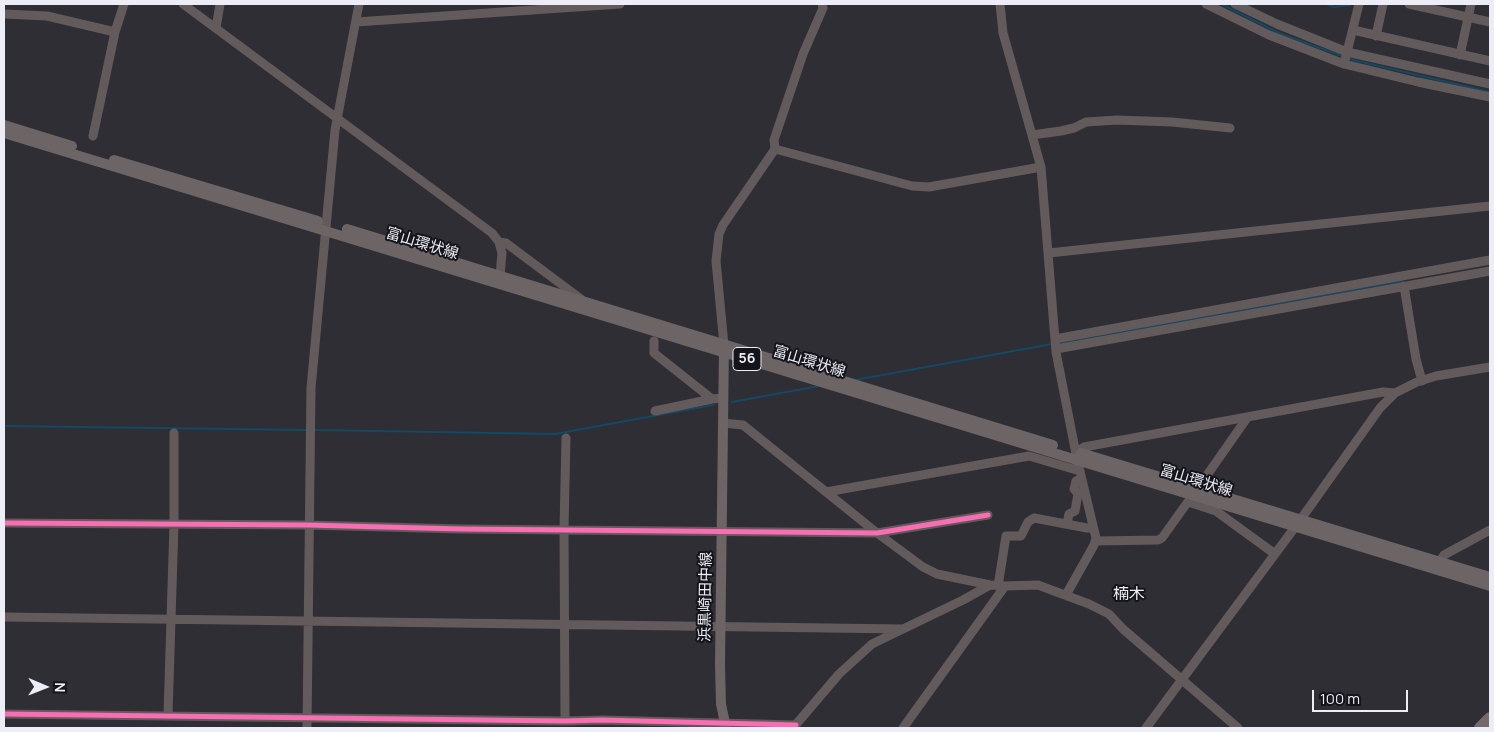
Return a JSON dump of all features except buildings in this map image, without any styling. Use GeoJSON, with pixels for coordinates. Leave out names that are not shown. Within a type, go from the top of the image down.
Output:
{"type":"FeatureCollection","features":[{"type":"Feature","properties":{"kind":"highway"},"geometry":{"type":"LineString","coordinates":[[1480,728],[1490,718]]}},
{"type":"Feature","properties":{"kind":"main road","name":"富山環状線"},"geometry":{"type":"LineString","coordinates":[[4,125],[326,226],[1077,456],[1193,495],[1298,523],[1437,566],[1490,578]]}},
{"type":"Feature","properties":{"kind":"main road","name":"富山環状線"},"geometry":{"type":"LineString","coordinates":[[4,132],[250,209],[326,226],[500,276],[586,302],[724,348]]}},
{"type":"Feature","properties":{"kind":"main road","name":"浜黒崎田中線"},"geometry":{"type":"LineString","coordinates":[[720,726],[724,348]]}},
{"type":"Feature","properties":{"kind":"street"},"geometry":{"type":"LineString","coordinates":[[93,136],[115,32],[124,4]]}},
{"type":"Feature","properties":{"kind":"street"},"geometry":{"type":"LineString","coordinates":[[183,4],[492,233],[499,242],[502,253],[500,276]]}},
{"type":"Feature","properties":{"kind":"street"},"geometry":{"type":"LineString","coordinates":[[216,28],[220,4]]}},
{"type":"Feature","properties":{"kind":"street"},"geometry":{"type":"LineString","coordinates":[[308,728],[308,524],[311,388],[337,117],[359,4]]}},
{"type":"Feature","properties":{"kind":"street"},"geometry":{"type":"LineString","coordinates":[[356,22],[620,4]]}},
{"type":"Feature","properties":{"kind":"street"},"geometry":{"type":"LineString","coordinates":[[724,348],[716,261],[719,234],[723,225],[775,149],[774,140],[803,54],[823,8],[822,4]]}},
{"type":"Feature","properties":{"kind":"street"},"geometry":{"type":"LineString","coordinates":[[1000,4],[1003,33],[1041,167],[1056,344],[1077,456],[1096,541],[1066,595]]}},
{"type":"Feature","properties":{"kind":"street"},"geometry":{"type":"LineString","coordinates":[[1206,4],[1269,34],[1344,64],[1490,97]]}},
{"type":"Feature","properties":{"kind":"street"},"geometry":{"type":"LineString","coordinates":[[1235,4],[1276,24],[1347,52],[1490,84]]}},
{"type":"Feature","properties":{"kind":"street"},"geometry":{"type":"LineString","coordinates":[[1344,64],[1359,4]]}},
{"type":"Feature","properties":{"kind":"street"},"geometry":{"type":"LineString","coordinates":[[1376,36],[1383,4]]}},
{"type":"Feature","properties":{"kind":"street"},"geometry":{"type":"LineString","coordinates":[[1409,4],[1490,22]]}},
{"type":"Feature","properties":{"kind":"street"},"geometry":{"type":"LineString","coordinates":[[1460,55],[1471,4]]}},
{"type":"Feature","properties":{"kind":"street"},"geometry":{"type":"LineString","coordinates":[[4,14],[47,16],[115,32]]}},
{"type":"Feature","properties":{"kind":"street"},"geometry":{"type":"LineString","coordinates":[[1353,30],[1490,61]]}},
{"type":"Feature","properties":{"kind":"street"},"geometry":{"type":"LineString","coordinates":[[1032,135],[1074,128],[1086,122],[1117,120],[1172,122],[1230,128]]}},
{"type":"Feature","properties":{"kind":"street"},"geometry":{"type":"LineString","coordinates":[[775,149],[921,187],[1041,167]]}},
{"type":"Feature","properties":{"kind":"street"},"geometry":{"type":"LineString","coordinates":[[1049,253],[1490,206]]}},
{"type":"Feature","properties":{"kind":"street"},"geometry":{"type":"LineString","coordinates":[[499,242],[506,243],[586,302]]}},
{"type":"Feature","properties":{"kind":"street"},"geometry":{"type":"LineString","coordinates":[[1056,344],[1299,295],[1490,260]]}},
{"type":"Feature","properties":{"kind":"street"},"geometry":{"type":"LineString","coordinates":[[1056,344],[1301,305],[1490,271]]}},
{"type":"Feature","properties":{"kind":"street"},"geometry":{"type":"LineString","coordinates":[[1404,286],[1416,359],[1422,381]]}},
{"type":"Feature","properties":{"kind":"street"},"geometry":{"type":"LineString","coordinates":[[1299,295],[1301,305]]}},
{"type":"Feature","properties":{"kind":"street"},"geometry":{"type":"LineString","coordinates":[[654,340],[654,353],[712,400]]}},
{"type":"Feature","properties":{"kind":"street"},"geometry":{"type":"LineString","coordinates":[[1146,728],[1298,523],[1380,408],[1395,393],[1422,381],[1436,376],[1490,367]]}},
{"type":"Feature","properties":{"kind":"street"},"geometry":{"type":"LineString","coordinates":[[1077,456],[1084,447],[1383,392],[1395,393]]}},
{"type":"Feature","properties":{"kind":"street"},"geometry":{"type":"LineString","coordinates":[[656,411],[723,398]]}},
{"type":"Feature","properties":{"kind":"street"},"geometry":{"type":"LineString","coordinates":[[1096,541],[1158,540],[1162,538],[1247,418]]}},
{"type":"Feature","properties":{"kind":"street"},"geometry":{"type":"LineString","coordinates":[[723,423],[743,425],[912,560],[937,574],[998,586],[1038,585],[1109,614],[1123,629],[1238,728]]}},
{"type":"Feature","properties":{"kind":"street"},"geometry":{"type":"LineString","coordinates":[[168,715],[174,524],[174,434]]}},
{"type":"Feature","properties":{"kind":"street"},"geometry":{"type":"LineString","coordinates":[[565,722],[564,529],[566,438]]}},
{"type":"Feature","properties":{"kind":"street"},"geometry":{"type":"LineString","coordinates":[[826,492],[1028,456],[1081,475]]}},
{"type":"Feature","properties":{"kind":"street"},"geometry":{"type":"LineString","coordinates":[[1067,524],[1069,514],[1075,511],[1078,494],[1074,489],[1076,481],[1081,475]]}},
{"type":"Feature","properties":{"kind":"street"},"geometry":{"type":"LineString","coordinates":[[1193,495],[1275,554]]}},
{"type":"Feature","properties":{"kind":"street"},"geometry":{"type":"LineString","coordinates":[[4,522],[308,524],[461,529],[877,533],[988,515]]}},
{"type":"Feature","properties":{"kind":"street"},"geometry":{"type":"LineString","coordinates":[[904,728],[998,586],[1006,536],[1021,536],[1028,522],[1034,518],[1093,528]]}},
{"type":"Feature","properties":{"kind":"street"},"geometry":{"type":"LineString","coordinates":[[1437,566],[1444,555],[1490,530]]}},
{"type":"Feature","properties":{"kind":"street"},"geometry":{"type":"LineString","coordinates":[[4,714],[168,715],[483,724],[565,722],[794,726],[839,674],[872,644],[963,600],[998,586]]}},
{"type":"Feature","properties":{"kind":"street"},"geometry":{"type":"LineString","coordinates":[[4,617],[903,629]]}},
{"type":"Feature","properties":{"kind":"waterway"},"geometry":{"type":"LineString","coordinates":[[1221,4],[1281,34],[1342,56]]}},
{"type":"Feature","properties":{"kind":"waterway"},"geometry":{"type":"LineString","coordinates":[[1326,4],[1334,7],[1350,5]]}},
{"type":"Feature","properties":{"kind":"waterway"},"geometry":{"type":"LineString","coordinates":[[1349,59],[1490,92]]}},
{"type":"Feature","properties":{"kind":"waterway"},"geometry":{"type":"LineString","coordinates":[[1059,343],[1402,281]]}},
{"type":"Feature","properties":{"kind":"waterway"},"geometry":{"type":"LineString","coordinates":[[855,380],[1052,344]]}},
{"type":"Feature","properties":{"kind":"waterway"},"geometry":{"type":"LineString","coordinates":[[732,402],[819,386]]}},
{"type":"Feature","properties":{"kind":"waterway"},"geometry":{"type":"LineString","coordinates":[[314,430],[555,434],[713,405]]}},
{"type":"Feature","properties":{"kind":"waterway"},"geometry":{"type":"LineString","coordinates":[[4,426],[306,430]]}},
{"type":"Feature","properties":{"kind":"cycle path"},"geometry":{"type":"LineString","coordinates":[[4,523],[877,533],[988,515]]}},
{"type":"Feature","properties":{"kind":"cycle path"},"geometry":{"type":"LineString","coordinates":[[4,714],[602,720],[796,725]]}},
{"type":"Feature","properties":{"kind":"district","name":"楠木"},"geometry":{"type":"Point","coordinates":[1129,595]}}]}
